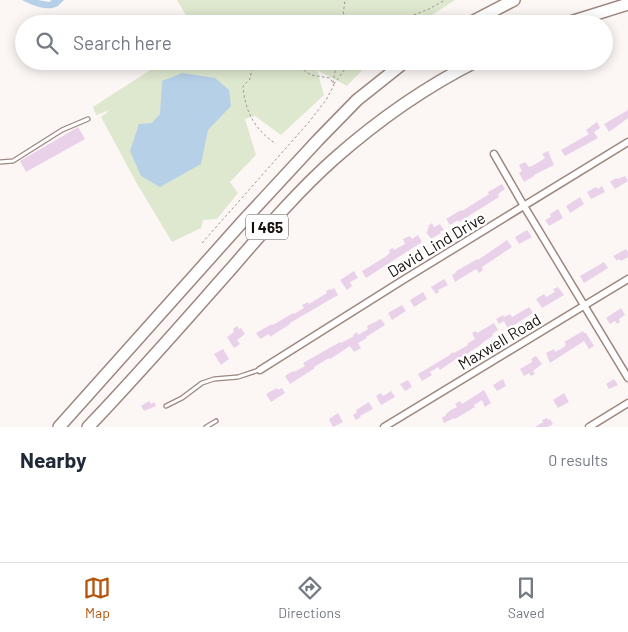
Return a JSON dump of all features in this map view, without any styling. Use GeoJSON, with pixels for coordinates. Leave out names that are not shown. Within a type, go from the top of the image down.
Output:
{"type":"FeatureCollection","features":[{"type":"Feature","properties":{"kind":"highway"},"geometry":{"type":"LineString","coordinates":[[485,15],[514,0]]}},
{"type":"Feature","properties":{"kind":"highway"},"geometry":{"type":"LineString","coordinates":[[593,15],[628,4]]}},
{"type":"Feature","properties":{"kind":"highway","name":"I 465"},"geometry":{"type":"LineString","coordinates":[[59,427],[318,140],[357,100],[395,70]]}},
{"type":"Feature","properties":{"kind":"highway","name":"I 465"},"geometry":{"type":"LineString","coordinates":[[88,427],[277,216],[314,178],[355,142],[398,109],[461,70]]}},
{"type":"Feature","properties":{"kind":"street","name":"David Lind Drive"},"geometry":{"type":"LineString","coordinates":[[260,370],[402,280],[628,142]]}},
{"type":"Feature","properties":{"kind":"street"},"geometry":{"type":"LineString","coordinates":[[494,154],[628,378]]}},
{"type":"Feature","properties":{"kind":"street","name":"Maxwell Road"},"geometry":{"type":"LineString","coordinates":[[384,427],[628,279]]}},
{"type":"Feature","properties":{"kind":"street"},"geometry":{"type":"LineString","coordinates":[[589,427],[628,403]]}},
{"type":"Feature","properties":{"kind":"lane"},"geometry":{"type":"LineString","coordinates":[[0,162],[13,161],[62,130],[88,119]]}},
{"type":"Feature","properties":{"kind":"lane"},"geometry":{"type":"LineString","coordinates":[[166,406],[182,398],[202,383],[214,379],[238,377],[260,370]]}},
{"type":"Feature","properties":{"kind":"lane"},"geometry":{"type":"LineString","coordinates":[[206,427],[216,421]]}},
{"type":"Feature","properties":{"kind":"path"},"geometry":{"type":"LineString","coordinates":[[343,15],[345,0]]}},
{"type":"Feature","properties":{"kind":"path"},"geometry":{"type":"LineString","coordinates":[[414,15],[445,0]]}},
{"type":"Feature","properties":{"kind":"path"},"geometry":{"type":"LineString","coordinates":[[252,70],[250,79],[243,86],[245,101],[255,124],[276,144]]}},
{"type":"Feature","properties":{"kind":"path"},"geometry":{"type":"LineString","coordinates":[[305,70],[311,74],[330,78],[333,84]]}},
{"type":"Feature","properties":{"kind":"path"},"geometry":{"type":"LineString","coordinates":[[202,243],[309,122],[326,100],[333,84],[335,70]]}},
{"type":"Feature","properties":{"kind":"path"},"geometry":{"type":"LineString","coordinates":[[333,84],[344,70]]}},
{"type":"Feature","properties":{"kind":"green space"},"geometry":{"type":"Polygon","coordinates":[[[177,0],[455,0],[432,15],[186,15],[177,0]]]}},
{"type":"Feature","properties":{"kind":"green space"},"geometry":{"type":"Polygon","coordinates":[[[150,70],[317,70],[324,95],[281,135],[255,116],[245,119],[256,155],[230,182],[238,193],[217,219],[203,220],[201,228],[172,242],[136,182],[101,117],[110,110],[96,115],[93,107],[150,70]]]}},
{"type":"Feature","properties":{"kind":"green space"},"geometry":{"type":"Polygon","coordinates":[[[317,70],[362,70],[347,86],[317,70]]]}},
{"type":"Feature","properties":{"kind":"water"},"geometry":{"type":"Polygon","coordinates":[[[22,0],[49,2],[52,0],[64,0],[54,8],[44,8],[22,0]]]}},
{"type":"Feature","properties":{"kind":"water"},"geometry":{"type":"Polygon","coordinates":[[[182,73],[215,78],[229,90],[231,106],[208,130],[201,164],[160,187],[141,176],[130,151],[139,124],[152,123],[160,114],[162,81],[182,73]]]}},
{"type":"Feature","properties":{"kind":"building"},"geometry":{"type":"Polygon","coordinates":[[[628,110],[628,118],[609,132],[604,124],[628,110]]]}},
{"type":"Feature","properties":{"kind":"building"},"geometry":{"type":"Polygon","coordinates":[[[597,122],[600,128],[594,132],[598,138],[565,156],[561,150],[589,134],[586,130],[597,122]]]}},
{"type":"Feature","properties":{"kind":"building"},"geometry":{"type":"Polygon","coordinates":[[[78,127],[85,139],[26,172],[20,161],[78,127]]]}},
{"type":"Feature","properties":{"kind":"building"},"geometry":{"type":"Polygon","coordinates":[[[548,151],[554,165],[524,182],[519,173],[522,171],[519,165],[525,162],[529,167],[534,165],[545,158],[542,154],[548,151]]]}},
{"type":"Feature","properties":{"kind":"building"},"geometry":{"type":"Polygon","coordinates":[[[625,176],[628,181],[615,189],[610,182],[625,176]]]}},
{"type":"Feature","properties":{"kind":"building"},"geometry":{"type":"Polygon","coordinates":[[[502,184],[505,189],[498,194],[499,197],[459,222],[458,220],[450,225],[446,219],[462,211],[502,184]]]}},
{"type":"Feature","properties":{"kind":"building"},"geometry":{"type":"Polygon","coordinates":[[[602,186],[605,192],[591,199],[587,192],[602,186]]]}},
{"type":"Feature","properties":{"kind":"building"},"geometry":{"type":"Polygon","coordinates":[[[580,197],[584,204],[570,213],[566,206],[580,197]]]}},
{"type":"Feature","properties":{"kind":"building"},"geometry":{"type":"Polygon","coordinates":[[[558,209],[563,218],[549,226],[545,220],[551,217],[550,214],[558,209]]]}},
{"type":"Feature","properties":{"kind":"building"},"geometry":{"type":"Polygon","coordinates":[[[432,223],[434,227],[440,224],[444,230],[431,239],[426,232],[429,228],[428,226],[432,223]]]}},
{"type":"Feature","properties":{"kind":"building"},"geometry":{"type":"Polygon","coordinates":[[[527,230],[532,237],[519,244],[515,237],[527,230]]]}},
{"type":"Feature","properties":{"kind":"building"},"geometry":{"type":"Polygon","coordinates":[[[418,235],[422,242],[366,278],[362,271],[385,257],[390,253],[389,250],[393,248],[394,250],[405,244],[403,239],[410,236],[412,239],[418,235]]]}},
{"type":"Feature","properties":{"kind":"building"},"geometry":{"type":"Polygon","coordinates":[[[507,240],[512,247],[482,267],[483,270],[479,273],[476,269],[455,282],[452,275],[455,272],[478,260],[507,240]]]}},
{"type":"Feature","properties":{"kind":"building"},"geometry":{"type":"Polygon","coordinates":[[[626,249],[628,257],[617,261],[613,256],[626,249]]]}},
{"type":"Feature","properties":{"kind":"building"},"geometry":{"type":"Polygon","coordinates":[[[604,262],[608,268],[584,283],[580,276],[604,262]]]}},
{"type":"Feature","properties":{"kind":"building"},"geometry":{"type":"Polygon","coordinates":[[[354,271],[358,278],[350,282],[352,286],[347,290],[340,280],[354,271]]]}},
{"type":"Feature","properties":{"kind":"building"},"geometry":{"type":"Polygon","coordinates":[[[444,279],[448,285],[438,290],[439,292],[436,294],[431,287],[444,279]]]}},
{"type":"Feature","properties":{"kind":"building"},"geometry":{"type":"Polygon","coordinates":[[[558,287],[564,295],[542,308],[536,299],[544,294],[546,297],[555,292],[553,289],[558,287]]]}},
{"type":"Feature","properties":{"kind":"building"},"geometry":{"type":"Polygon","coordinates":[[[334,288],[338,295],[270,337],[269,334],[260,339],[256,333],[294,314],[304,308],[302,305],[308,302],[309,304],[327,293],[326,291],[334,288]]]}},
{"type":"Feature","properties":{"kind":"building"},"geometry":{"type":"Polygon","coordinates":[[[423,292],[427,299],[414,307],[410,300],[423,292]]]}},
{"type":"Feature","properties":{"kind":"building"},"geometry":{"type":"Polygon","coordinates":[[[402,305],[406,311],[392,320],[388,313],[402,305]]]}},
{"type":"Feature","properties":{"kind":"building"},"geometry":{"type":"Polygon","coordinates":[[[529,307],[533,313],[508,329],[504,321],[499,324],[496,319],[510,314],[512,317],[529,307]]]}},
{"type":"Feature","properties":{"kind":"building"},"geometry":{"type":"Polygon","coordinates":[[[621,308],[625,315],[619,319],[620,322],[617,324],[615,321],[610,324],[606,318],[621,308]]]}},
{"type":"Feature","properties":{"kind":"building"},"geometry":{"type":"Polygon","coordinates":[[[381,319],[385,325],[358,343],[361,348],[354,352],[350,346],[314,367],[290,384],[285,376],[305,366],[303,363],[354,336],[357,332],[358,335],[368,329],[367,326],[381,319]]]}},
{"type":"Feature","properties":{"kind":"building"},"geometry":{"type":"Polygon","coordinates":[[[494,323],[498,330],[492,334],[493,336],[440,370],[438,367],[430,372],[432,375],[422,381],[418,374],[468,345],[475,339],[472,333],[476,331],[477,333],[494,323]]]}},
{"type":"Feature","properties":{"kind":"building"},"geometry":{"type":"Polygon","coordinates":[[[237,326],[245,334],[237,340],[240,344],[234,348],[227,337],[234,332],[233,329],[237,326]]]}},
{"type":"Feature","properties":{"kind":"building"},"geometry":{"type":"Polygon","coordinates":[[[583,331],[594,346],[589,349],[584,341],[550,363],[546,353],[554,349],[555,352],[564,347],[566,344],[564,342],[583,331]]]}},
{"type":"Feature","properties":{"kind":"building"},"geometry":{"type":"Polygon","coordinates":[[[223,349],[229,359],[221,365],[214,354],[223,349]]]}},
{"type":"Feature","properties":{"kind":"building"},"geometry":{"type":"Polygon","coordinates":[[[536,356],[542,364],[533,371],[535,374],[531,376],[529,373],[524,376],[520,369],[532,362],[531,359],[536,356]]]}},
{"type":"Feature","properties":{"kind":"building"},"geometry":{"type":"Polygon","coordinates":[[[503,379],[506,386],[497,391],[493,385],[503,379]]]}},
{"type":"Feature","properties":{"kind":"building"},"geometry":{"type":"Polygon","coordinates":[[[614,379],[618,385],[609,389],[606,384],[614,379]]]}},
{"type":"Feature","properties":{"kind":"building"},"geometry":{"type":"Polygon","coordinates":[[[408,380],[412,387],[405,391],[400,384],[408,380]]]}},
{"type":"Feature","properties":{"kind":"building"},"geometry":{"type":"Polygon","coordinates":[[[277,388],[278,390],[282,388],[285,393],[271,402],[266,394],[277,388]]]}},
{"type":"Feature","properties":{"kind":"building"},"geometry":{"type":"Polygon","coordinates":[[[484,390],[491,403],[485,407],[482,400],[474,405],[475,407],[444,423],[442,418],[449,411],[457,407],[455,404],[460,401],[462,404],[484,390]]]}},
{"type":"Feature","properties":{"kind":"building"},"geometry":{"type":"Polygon","coordinates":[[[391,391],[395,397],[381,405],[376,396],[381,393],[383,396],[391,391]]]}},
{"type":"Feature","properties":{"kind":"building"},"geometry":{"type":"Polygon","coordinates":[[[564,393],[569,402],[558,408],[553,400],[564,393]]]}},
{"type":"Feature","properties":{"kind":"building"},"geometry":{"type":"Polygon","coordinates":[[[149,401],[151,404],[154,402],[156,406],[144,411],[141,406],[149,401]]]}},
{"type":"Feature","properties":{"kind":"building"},"geometry":{"type":"Polygon","coordinates":[[[369,402],[373,409],[356,420],[353,415],[357,412],[356,410],[369,402]]]}},
{"type":"Feature","properties":{"kind":"building"},"geometry":{"type":"Polygon","coordinates":[[[338,413],[343,422],[333,427],[329,419],[338,413]]]}},
{"type":"Feature","properties":{"kind":"building"},"geometry":{"type":"Polygon","coordinates":[[[547,418],[553,424],[548,427],[535,427],[543,422],[542,420],[547,418]]]}}]}
